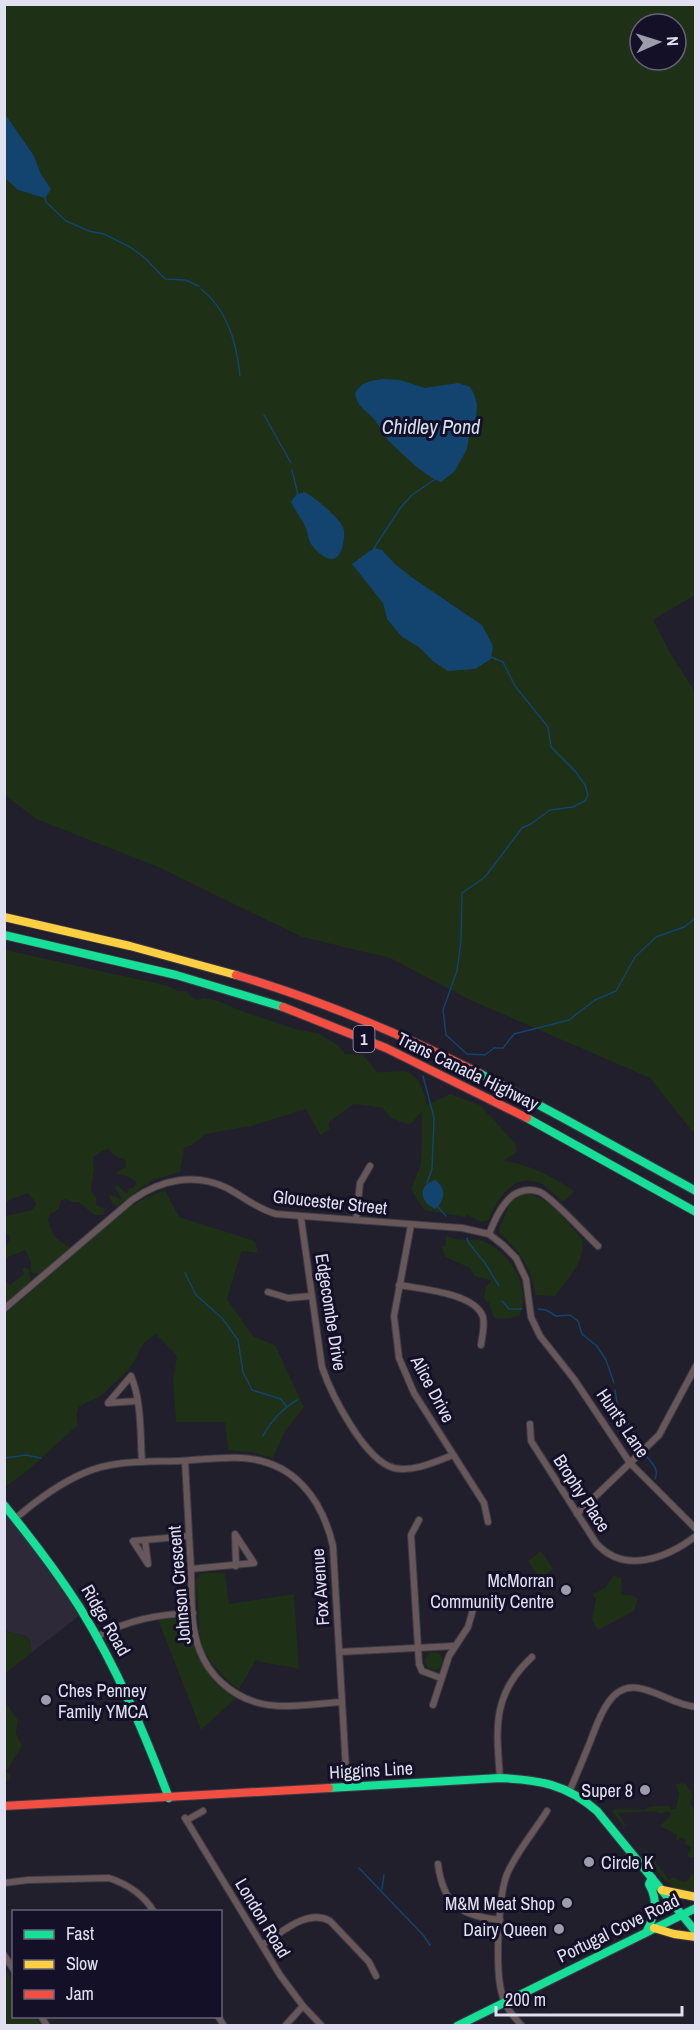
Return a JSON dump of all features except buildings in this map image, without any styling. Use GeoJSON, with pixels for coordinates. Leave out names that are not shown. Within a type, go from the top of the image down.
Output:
{"type":"FeatureCollection","features":[{"type":"Feature","properties":{"kind":"main road","name":"Trans Canada Highway"},"geometry":{"type":"LineString","coordinates":[[4,917],[237,975],[335,1009],[431,1050],[520,1093],[696,1191]]}},
{"type":"Feature","properties":{"kind":"main road","name":"Trans Canada Highway"},"geometry":{"type":"LineString","coordinates":[[4,935],[210,984],[277,1005],[348,1032],[496,1100],[696,1212]]}},
{"type":"Feature","properties":{"kind":"main road","name":"Ridge Road"},"geometry":{"type":"LineString","coordinates":[[4,1504],[66,1583],[98,1636],[130,1700],[169,1798]]}},
{"type":"Feature","properties":{"kind":"main road","name":"Higgins Line"},"geometry":{"type":"LineString","coordinates":[[4,1806],[500,1778],[540,1780],[570,1790],[602,1814],[696,1932]]}},
{"type":"Feature","properties":{"kind":"main road"},"geometry":{"type":"LineString","coordinates":[[652,1878],[649,1884],[656,1896],[657,1905],[651,1930],[696,1937]]}},
{"type":"Feature","properties":{"kind":"main road"},"geometry":{"type":"LineString","coordinates":[[662,1890],[696,1897]]}},
{"type":"Feature","properties":{"kind":"main road","name":"Portugal Cove Road"},"geometry":{"type":"LineString","coordinates":[[457,2025],[696,1908]]}},
{"type":"Feature","properties":{"kind":"street"},"geometry":{"type":"LineString","coordinates":[[357,1220],[360,1183],[370,1166]]}},
{"type":"Feature","properties":{"kind":"street","name":"Gloucester Street"},"geometry":{"type":"LineString","coordinates":[[4,1309],[141,1193],[161,1183],[179,1180],[209,1181],[228,1189],[266,1212],[301,1218],[472,1229],[489,1234],[510,1251],[524,1272],[534,1326]]}},
{"type":"Feature","properties":{"kind":"street"},"geometry":{"type":"LineString","coordinates":[[489,1234],[499,1213],[510,1198],[521,1191],[534,1190],[547,1196],[598,1246]]}},
{"type":"Feature","properties":{"kind":"street","name":"Edgecombe Drive"},"geometry":{"type":"LineString","coordinates":[[301,1218],[321,1359],[326,1379],[335,1399],[374,1456],[387,1465],[404,1469],[453,1455]]}},
{"type":"Feature","properties":{"kind":"street","name":"Alice Drive"},"geometry":{"type":"LineString","coordinates":[[411,1225],[394,1323],[399,1358],[414,1393],[484,1503],[488,1521]]}},
{"type":"Feature","properties":{"kind":"street"},"geometry":{"type":"LineString","coordinates":[[399,1285],[457,1297],[474,1304],[483,1317],[481,1345]]}},
{"type":"Feature","properties":{"kind":"street"},"geometry":{"type":"LineString","coordinates":[[268,1292],[288,1298],[312,1296]]}},
{"type":"Feature","properties":{"kind":"street","name":"Hunt's Lane"},"geometry":{"type":"LineString","coordinates":[[534,1326],[574,1379],[630,1463],[696,1529]]}},
{"type":"Feature","properties":{"kind":"street"},"geometry":{"type":"LineString","coordinates":[[577,1514],[662,1431],[696,1366]]}},
{"type":"Feature","properties":{"kind":"street"},"geometry":{"type":"LineString","coordinates":[[137,1401],[108,1403],[131,1376],[137,1401],[142,1462]]}},
{"type":"Feature","properties":{"kind":"street","name":"Brophy Place"},"geometry":{"type":"LineString","coordinates":[[530,1424],[531,1441],[600,1548],[619,1558],[642,1561],[673,1552],[696,1536]]}},
{"type":"Feature","properties":{"kind":"street","name":"Fox Avenue"},"geometry":{"type":"LineString","coordinates":[[16,1518],[49,1492],[86,1472],[109,1466],[229,1458],[254,1460],[280,1469],[297,1480],[311,1494],[325,1518],[333,1546],[347,1787]]}},
{"type":"Feature","properties":{"kind":"street","name":"Johnson Crescent"},"geometry":{"type":"LineString","coordinates":[[184,1461],[196,1643],[205,1661],[222,1684],[237,1695],[265,1704],[341,1702]]}},
{"type":"Feature","properties":{"kind":"street"},"geometry":{"type":"LineString","coordinates":[[418,1520],[411,1535],[419,1664],[422,1671],[441,1678]]}},
{"type":"Feature","properties":{"kind":"street"},"geometry":{"type":"LineString","coordinates":[[191,1569],[236,1566],[254,1563],[235,1534],[236,1566]]}},
{"type":"Feature","properties":{"kind":"street"},"geometry":{"type":"LineString","coordinates":[[146,1540],[189,1536]]}},
{"type":"Feature","properties":{"kind":"street"},"geometry":{"type":"LineString","coordinates":[[433,1705],[454,1646],[468,1627],[474,1606]]}},
{"type":"Feature","properties":{"kind":"street"},"geometry":{"type":"LineString","coordinates":[[98,1636],[144,1617],[193,1613]]}},
{"type":"Feature","properties":{"kind":"street"},"geometry":{"type":"LineString","coordinates":[[339,1652],[454,1646]]}},
{"type":"Feature","properties":{"kind":"street"},"geometry":{"type":"LineString","coordinates":[[500,1778],[497,1737],[499,1709],[507,1686],[532,1657]]}},
{"type":"Feature","properties":{"kind":"street"},"geometry":{"type":"LineString","coordinates":[[570,1790],[600,1716],[615,1695],[627,1689],[639,1688],[684,1705],[696,1707]]}},
{"type":"Feature","properties":{"kind":"street","name":"London Road"},"geometry":{"type":"LineString","coordinates":[[203,1811],[186,1819],[280,1975],[303,2006],[322,2025]]}},
{"type":"Feature","properties":{"kind":"street"},"geometry":{"type":"LineString","coordinates":[[522,2025],[504,2002],[500,1978],[500,1920],[503,1886],[522,1847],[548,1811]]}},
{"type":"Feature","properties":{"kind":"street"},"geometry":{"type":"LineString","coordinates":[[438,1864],[440,1880],[451,1902],[476,1917],[500,1920]]}},
{"type":"Feature","properties":{"kind":"street"},"geometry":{"type":"LineString","coordinates":[[4,1883],[28,1880],[109,1878],[121,1882],[141,1895],[153,1910]]}},
{"type":"Feature","properties":{"kind":"street"},"geometry":{"type":"LineString","coordinates":[[262,1945],[309,1917],[323,1917],[330,1921],[369,1962],[376,1976]]}},
{"type":"Feature","properties":{"kind":"street"},"geometry":{"type":"LineString","coordinates":[[285,2025],[303,2006]]}},
{"type":"Feature","properties":{"kind":"shaded area"},"geometry":{"type":"Polygon","coordinates":[[[4,1505],[84,1612],[31,1653],[30,1640],[25,1636],[5,1631],[4,1505]]]}},
{"type":"Feature","properties":{"kind":"green space"},"geometry":{"type":"Polygon","coordinates":[[[5,5],[695,5],[695,595],[653,620],[695,692],[695,1135],[650,1078],[470,1000],[390,958],[302,937],[158,867],[36,819],[5,795],[5,5]]]}},
{"type":"Feature","properties":{"kind":"green space"},"geometry":{"type":"Polygon","coordinates":[[[5,950],[165,985],[179,991],[187,991],[197,1000],[205,998],[218,1001],[299,1030],[318,1033],[339,1046],[345,1054],[363,1055],[377,1072],[402,1071],[413,1075],[422,1088],[427,1105],[450,1094],[480,1105],[516,1144],[517,1152],[503,1161],[540,1172],[574,1191],[563,1202],[541,1184],[523,1181],[508,1189],[489,1220],[481,1222],[466,1214],[466,1217],[424,1210],[411,1189],[421,1164],[422,1111],[410,1125],[391,1118],[383,1108],[354,1104],[329,1122],[329,1130],[320,1135],[306,1109],[252,1126],[206,1134],[184,1148],[180,1172],[153,1180],[117,1206],[112,1203],[108,1194],[122,1200],[115,1187],[118,1185],[127,1194],[129,1188],[133,1188],[137,1183],[129,1177],[115,1173],[126,1167],[125,1160],[113,1155],[109,1149],[102,1151],[93,1157],[91,1190],[97,1199],[96,1205],[105,1209],[103,1215],[94,1215],[79,1202],[61,1200],[57,1210],[50,1214],[48,1221],[55,1237],[70,1248],[41,1273],[31,1272],[31,1262],[25,1250],[4,1259],[5,1247],[10,1239],[9,1234],[5,1234],[5,1216],[33,1210],[36,1203],[28,1193],[9,1200],[5,1204],[5,950]]]}},
{"type":"Feature","properties":{"kind":"green space"},"geometry":{"type":"Polygon","coordinates":[[[165,1190],[179,1217],[255,1241],[258,1253],[242,1251],[227,1299],[253,1336],[275,1345],[304,1407],[285,1431],[273,1458],[250,1452],[228,1450],[225,1422],[176,1422],[173,1380],[177,1356],[156,1334],[142,1346],[122,1376],[100,1397],[80,1406],[77,1416],[78,1425],[26,1472],[5,1487],[5,1314],[127,1209],[165,1190]]]}},
{"type":"Feature","properties":{"kind":"green space"},"geometry":{"type":"Polygon","coordinates":[[[523,1194],[541,1198],[548,1203],[582,1239],[582,1255],[579,1262],[555,1296],[535,1295],[528,1268],[498,1232],[511,1201],[523,1194]]]}},
{"type":"Feature","properties":{"kind":"green space"},"geometry":{"type":"Polygon","coordinates":[[[446,1235],[455,1239],[483,1241],[501,1253],[516,1272],[521,1283],[523,1306],[519,1316],[506,1319],[494,1318],[489,1303],[484,1299],[486,1286],[491,1282],[490,1280],[474,1276],[470,1268],[445,1257],[442,1247],[446,1245],[446,1235]]]}},
{"type":"Feature","properties":{"kind":"green space"},"geometry":{"type":"Polygon","coordinates":[[[25,1267],[29,1270],[31,1281],[5,1303],[5,1280],[10,1285],[24,1274],[22,1269],[25,1267]]]}},
{"type":"Feature","properties":{"kind":"green space"},"geometry":{"type":"Polygon","coordinates":[[[541,1551],[553,1569],[540,1579],[528,1561],[541,1551]]]}},
{"type":"Feature","properties":{"kind":"green space"},"geometry":{"type":"Polygon","coordinates":[[[225,1573],[229,1604],[294,1594],[299,1670],[256,1660],[239,1689],[220,1672],[209,1659],[200,1635],[196,1580],[200,1574],[225,1573]]]}},
{"type":"Feature","properties":{"kind":"green space"},"geometry":{"type":"Polygon","coordinates":[[[614,1575],[621,1578],[622,1595],[632,1595],[638,1599],[634,1611],[597,1629],[592,1619],[596,1599],[593,1594],[605,1588],[614,1575]]]}},
{"type":"Feature","properties":{"kind":"green space"},"geometry":{"type":"Polygon","coordinates":[[[187,1618],[202,1664],[216,1683],[236,1698],[201,1730],[158,1619],[187,1618]]]}},
{"type":"Feature","properties":{"kind":"green space"},"geometry":{"type":"Polygon","coordinates":[[[5,1631],[28,1639],[31,1653],[5,1674],[5,1631]]]}},
{"type":"Feature","properties":{"kind":"green space"},"geometry":{"type":"Polygon","coordinates":[[[434,1652],[440,1655],[443,1661],[440,1667],[434,1670],[428,1667],[425,1661],[428,1655],[434,1652]]]}},
{"type":"Feature","properties":{"kind":"green space"},"geometry":{"type":"Polygon","coordinates":[[[5,1702],[18,1720],[16,1733],[22,1746],[6,1772],[10,1774],[10,1779],[5,1783],[5,1702]]]}},
{"type":"Feature","properties":{"kind":"green space"},"geometry":{"type":"Polygon","coordinates":[[[686,1784],[693,1796],[690,1803],[695,1811],[695,1854],[693,1858],[687,1856],[691,1847],[685,1844],[686,1840],[680,1837],[678,1841],[676,1840],[677,1835],[660,1826],[671,1815],[669,1811],[661,1814],[654,1811],[618,1813],[626,1825],[624,1827],[612,1811],[615,1809],[645,1810],[656,1806],[671,1806],[670,1809],[676,1809],[679,1794],[676,1785],[686,1784]]]}},
{"type":"Feature","properties":{"kind":"green space"},"geometry":{"type":"Polygon","coordinates":[[[646,1850],[669,1880],[673,1877],[686,1882],[693,1873],[695,1874],[695,1893],[678,1889],[665,1880],[644,1853],[646,1850]]]}},
{"type":"Feature","properties":{"kind":"green space"},"geometry":{"type":"Polygon","coordinates":[[[4,1966],[12,1980],[12,2018],[37,2018],[41,2025],[5,2025],[4,1966]]]}},
{"type":"Feature","properties":{"kind":"water"},"geometry":{"type":"Polygon","coordinates":[[[5,114],[34,156],[41,174],[51,189],[45,198],[18,190],[5,178],[5,114]]]}},
{"type":"Feature","properties":{"kind":"water","name":"Chidley Pond"},"geometry":{"type":"Polygon","coordinates":[[[384,379],[400,380],[425,388],[458,383],[470,387],[474,394],[477,404],[476,424],[470,430],[467,449],[455,471],[441,482],[420,470],[398,450],[387,439],[374,419],[358,403],[355,394],[360,386],[367,382],[384,379]]]}},
{"type":"Feature","properties":{"kind":"water"},"geometry":{"type":"Polygon","coordinates":[[[304,492],[327,509],[344,530],[340,553],[333,559],[325,557],[311,544],[305,526],[291,502],[296,495],[304,492]]]}},
{"type":"Feature","properties":{"kind":"water"},"geometry":{"type":"Polygon","coordinates":[[[374,548],[382,550],[410,576],[482,625],[493,646],[491,659],[475,669],[448,671],[433,661],[419,647],[402,637],[387,619],[383,603],[352,564],[374,548]]]}},
{"type":"Feature","properties":{"kind":"water"},"geometry":{"type":"Polygon","coordinates":[[[435,1180],[443,1191],[443,1198],[435,1209],[426,1202],[423,1190],[435,1180]]]}},
{"type":"Feature","properties":{"kind":"waterway"},"geometry":{"type":"LineString","coordinates":[[45,198],[46,202],[66,221],[89,231],[104,234],[130,247],[145,258],[165,279],[185,280],[199,286]]}},
{"type":"Feature","properties":{"kind":"waterway"},"geometry":{"type":"LineString","coordinates":[[201,289],[218,307],[230,328],[240,376]]}},
{"type":"Feature","properties":{"kind":"waterway"},"geometry":{"type":"LineString","coordinates":[[264,415],[291,463]]}},
{"type":"Feature","properties":{"kind":"waterway"},"geometry":{"type":"LineString","coordinates":[[292,470],[298,495]]}},
{"type":"Feature","properties":{"kind":"waterway"},"geometry":{"type":"LineString","coordinates":[[374,548],[401,507],[412,495],[434,480]]}},
{"type":"Feature","properties":{"kind":"waterway"},"geometry":{"type":"LineString","coordinates":[[491,657],[503,662],[515,686],[548,727],[551,747],[575,771],[585,785],[588,795],[585,801],[573,807],[550,810],[522,828],[485,877],[462,893],[461,941],[457,971],[443,1010],[446,1035],[467,1054],[485,1055],[494,1048],[503,1048],[514,1034],[569,1020],[595,1000],[616,991],[635,957],[656,937],[684,927],[696,918]]}},
{"type":"Feature","properties":{"kind":"waterway"},"geometry":{"type":"LineString","coordinates":[[423,1076],[434,1118],[432,1169],[427,1183]]}},
{"type":"Feature","properties":{"kind":"waterway"},"geometry":{"type":"LineString","coordinates":[[438,1207],[446,1216]]}},
{"type":"Feature","properties":{"kind":"waterway"},"geometry":{"type":"LineString","coordinates":[[467,1238],[499,1286]]}},
{"type":"Feature","properties":{"kind":"waterway"},"geometry":{"type":"LineString","coordinates":[[185,1273],[196,1295],[222,1318],[238,1340],[243,1372],[252,1390],[281,1399],[286,1406]]}},
{"type":"Feature","properties":{"kind":"waterway"},"geometry":{"type":"LineString","coordinates":[[502,1301],[509,1309],[522,1309]]}},
{"type":"Feature","properties":{"kind":"waterway"},"geometry":{"type":"LineString","coordinates":[[538,1309],[546,1310],[556,1316],[570,1315],[578,1321],[582,1334],[597,1346],[606,1360],[614,1383]]}},
{"type":"Feature","properties":{"kind":"waterway"},"geometry":{"type":"LineString","coordinates":[[615,1390],[618,1409],[633,1431],[637,1446]]}},
{"type":"Feature","properties":{"kind":"waterway"},"geometry":{"type":"LineString","coordinates":[[263,1436],[277,1416],[297,1400]]}},
{"type":"Feature","properties":{"kind":"waterway"},"geometry":{"type":"LineString","coordinates":[[4,1458],[26,1455],[41,1458]]}},
{"type":"Feature","properties":{"kind":"waterway"},"geometry":{"type":"LineString","coordinates":[[647,1457],[656,1469],[655,1479]]}},
{"type":"Feature","properties":{"kind":"waterway"},"geometry":{"type":"LineString","coordinates":[[359,1868],[430,1945]]}},
{"type":"Feature","properties":{"kind":"waterway"},"geometry":{"type":"LineString","coordinates":[[382,1889],[384,1875]]}},
{"type":"Feature","properties":{"kind":"traffic: fast"},"geometry":{"type":"LineString","coordinates":[[4,935],[176,975],[283,1007]]}},
{"type":"Feature","properties":{"kind":"traffic: fast"},"geometry":{"type":"LineString","coordinates":[[479,1073],[696,1191]]}},
{"type":"Feature","properties":{"kind":"traffic: fast"},"geometry":{"type":"LineString","coordinates":[[527,1118],[696,1212]]}},
{"type":"Feature","properties":{"kind":"traffic: fast"},"geometry":{"type":"LineString","coordinates":[[4,1505],[53,1568],[80,1608],[106,1654],[129,1701],[169,1798]]}},
{"type":"Feature","properties":{"kind":"traffic: fast"},"geometry":{"type":"LineString","coordinates":[[329,1788],[500,1778],[540,1782],[563,1789],[597,1811],[696,1932]]}},
{"type":"Feature","properties":{"kind":"traffic: fast"},"geometry":{"type":"LineString","coordinates":[[647,1931],[655,1907],[654,1896],[649,1884],[652,1878]]}},
{"type":"Feature","properties":{"kind":"traffic: fast"},"geometry":{"type":"LineString","coordinates":[[457,2026],[696,1908]]}},
{"type":"Feature","properties":{"kind":"traffic: slow"},"geometry":{"type":"LineString","coordinates":[[4,917],[130,946],[236,975]]}},
{"type":"Feature","properties":{"kind":"traffic: slow"},"geometry":{"type":"LineString","coordinates":[[662,1890],[696,1897]]}},
{"type":"Feature","properties":{"kind":"traffic: slow"},"geometry":{"type":"LineString","coordinates":[[654,1928],[696,1937]]}},
{"type":"Feature","properties":{"kind":"traffic: jam"},"geometry":{"type":"LineString","coordinates":[[236,975],[298,995],[360,1019],[479,1073]]}},
{"type":"Feature","properties":{"kind":"traffic: jam"},"geometry":{"type":"LineString","coordinates":[[283,1007],[386,1048],[527,1118]]}},
{"type":"Feature","properties":{"kind":"traffic: jam"},"geometry":{"type":"LineString","coordinates":[[4,1806],[329,1788]]}},
{"type":"Feature","properties":{"kind":"place","name":"McMorran Community Centre"},"geometry":{"type":"Point","coordinates":[566,1590]}},
{"type":"Feature","properties":{"kind":"place","name":"Ches Penney Family YMCA"},"geometry":{"type":"Point","coordinates":[46,1700]}},
{"type":"Feature","properties":{"kind":"place","name":"Super 8"},"geometry":{"type":"Point","coordinates":[645,1790]}},
{"type":"Feature","properties":{"kind":"place","name":"Circle K"},"geometry":{"type":"Point","coordinates":[589,1862]}},
{"type":"Feature","properties":{"kind":"place","name":"M&M Meat Shop"},"geometry":{"type":"Point","coordinates":[567,1903]}},
{"type":"Feature","properties":{"kind":"place","name":"Dairy Queen"},"geometry":{"type":"Point","coordinates":[559,1929]}}]}
